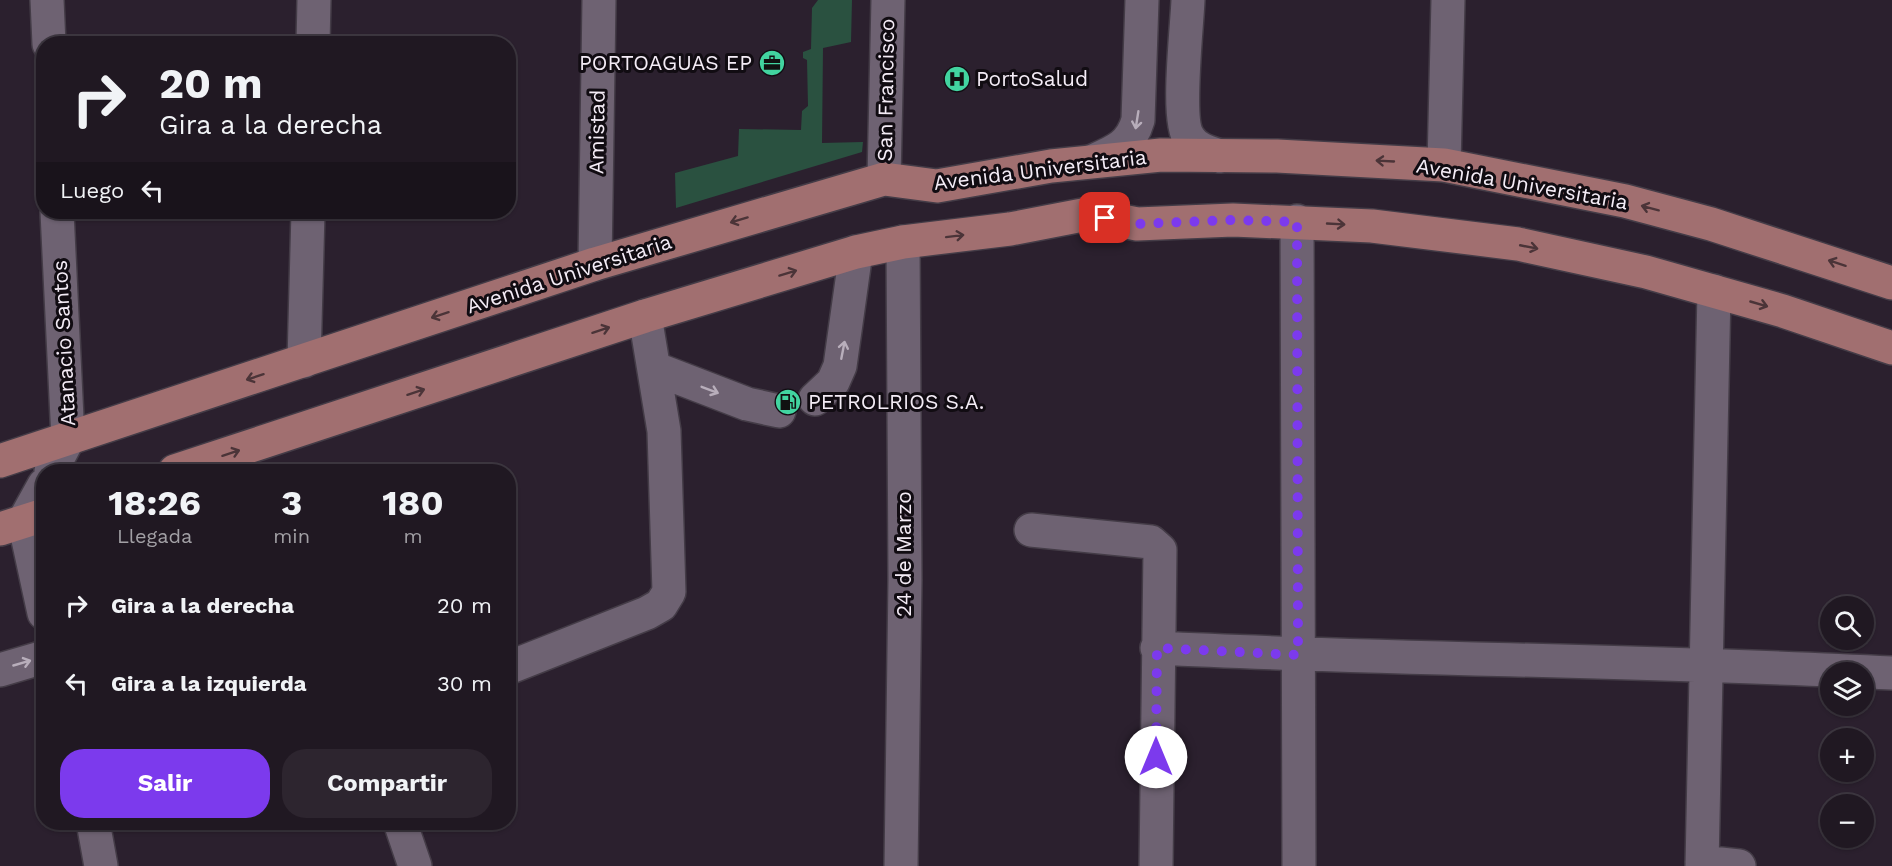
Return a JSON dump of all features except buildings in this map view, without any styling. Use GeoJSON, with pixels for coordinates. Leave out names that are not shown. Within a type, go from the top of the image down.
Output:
{"type":"FeatureCollection","features":[{"type":"Feature","properties":{"kind":"main road","name":"Avenida Universitaria"},"geometry":{"type":"LineString","coordinates":[[0,461],[595,264],[884,179],[937,186],[1093,161],[1161,155],[1277,156],[1444,165],[1604,197],[1690,218],[1892,283]]}},
{"type":"Feature","properties":{"kind":"main road"},"geometry":{"type":"LineString","coordinates":[[197,464],[645,316],[855,252],[903,242],[1010,229],[1089,214],[1137,224],[1233,220],[1372,226],[1518,244],[1582,257],[1714,291],[1892,348]]}},
{"type":"Feature","properties":{"kind":"street"},"geometry":{"type":"LineString","coordinates":[[46,0],[48,36]]}},
{"type":"Feature","properties":{"kind":"street"},"geometry":{"type":"LineString","coordinates":[[313,36],[314,0]]}},
{"type":"Feature","properties":{"kind":"street","name":"Amistad"},"geometry":{"type":"LineString","coordinates":[[595,264],[599,0]]}},
{"type":"Feature","properties":{"kind":"street","name":"San Francisco"},"geometry":{"type":"LineString","coordinates":[[884,179],[888,0]]}},
{"type":"Feature","properties":{"kind":"street"},"geometry":{"type":"LineString","coordinates":[[1093,161],[1117,151],[1134,135],[1138,120],[1142,0]]}},
{"type":"Feature","properties":{"kind":"street"},"geometry":{"type":"LineString","coordinates":[[1188,0],[1183,81],[1185,131],[1200,149],[1220,156]]}},
{"type":"Feature","properties":{"kind":"street"},"geometry":{"type":"LineString","coordinates":[[1444,165],[1448,0]]}},
{"type":"Feature","properties":{"kind":"street"},"geometry":{"type":"LineString","coordinates":[[1140,61],[1150,76],[1161,80],[1172,77],[1186,56]]}},
{"type":"Feature","properties":{"kind":"street","name":"Atanacio Santos"},"geometry":{"type":"LineString","coordinates":[[55,464],[68,439],[57,219]]}},
{"type":"Feature","properties":{"kind":"street"},"geometry":{"type":"LineString","coordinates":[[304,361],[308,219]]}},
{"type":"Feature","properties":{"kind":"street"},"geometry":{"type":"LineString","coordinates":[[1297,222],[1299,866]]}},
{"type":"Feature","properties":{"kind":"street","name":"24 de Marzo"},"geometry":{"type":"LineString","coordinates":[[901,866],[905,580],[903,242]]}},
{"type":"Feature","properties":{"kind":"street"},"geometry":{"type":"LineString","coordinates":[[815,399],[833,382],[840,366],[855,252]]}},
{"type":"Feature","properties":{"kind":"street"},"geometry":{"type":"LineString","coordinates":[[1714,291],[1702,864],[1739,866]]}},
{"type":"Feature","properties":{"kind":"street"},"geometry":{"type":"LineString","coordinates":[[516,665],[647,613],[660,605],[669,592],[664,431],[656,369],[645,316]]}},
{"type":"Feature","properties":{"kind":"street"},"geometry":{"type":"LineString","coordinates":[[656,369],[747,404],[778,411]]}},
{"type":"Feature","properties":{"kind":"street"},"geometry":{"type":"LineString","coordinates":[[36,499],[23,522],[36,578]]}},
{"type":"Feature","properties":{"kind":"street"},"geometry":{"type":"LineString","coordinates":[[1031,530],[1151,542],[1160,550],[1156,866]]}},
{"type":"Feature","properties":{"kind":"street"},"geometry":{"type":"LineString","coordinates":[[1157,648],[1298,655],[1706,663],[1892,673]]}},
{"type":"Feature","properties":{"kind":"street"},"geometry":{"type":"LineString","coordinates":[[0,670],[36,659]]}},
{"type":"Feature","properties":{"kind":"street"},"geometry":{"type":"LineString","coordinates":[[94,830],[101,866]]}},
{"type":"Feature","properties":{"kind":"street"},"geometry":{"type":"LineString","coordinates":[[403,830],[415,866]]}},
{"type":"Feature","properties":{"kind":"green space"},"geometry":{"type":"Polygon","coordinates":[[[818,0],[852,0],[851,42],[823,48],[822,143],[863,142],[862,152],[676,208],[675,173],[738,156],[739,129],[801,130],[802,111],[808,106],[807,60],[803,58],[803,52],[811,49],[812,8],[818,0]]]}},
{"type":"Feature","properties":{"kind":"place","name":"PORTOAGUAS EP"},"geometry":{"type":"Point","coordinates":[772,63]}},
{"type":"Feature","properties":{"kind":"place","name":"PortoSalud"},"geometry":{"type":"Point","coordinates":[957,79]}},
{"type":"Feature","properties":{"kind":"place","name":"PETROLRIOS S.A."},"geometry":{"type":"Point","coordinates":[788,402]}},
{"type":"Feature","properties":{"kind":"route"},"geometry":{"type":"LineString","coordinates":[[1105,218],[1137,224],[1233,220],[1297,222],[1298,655],[1157,648],[1156,757]]}}]}
